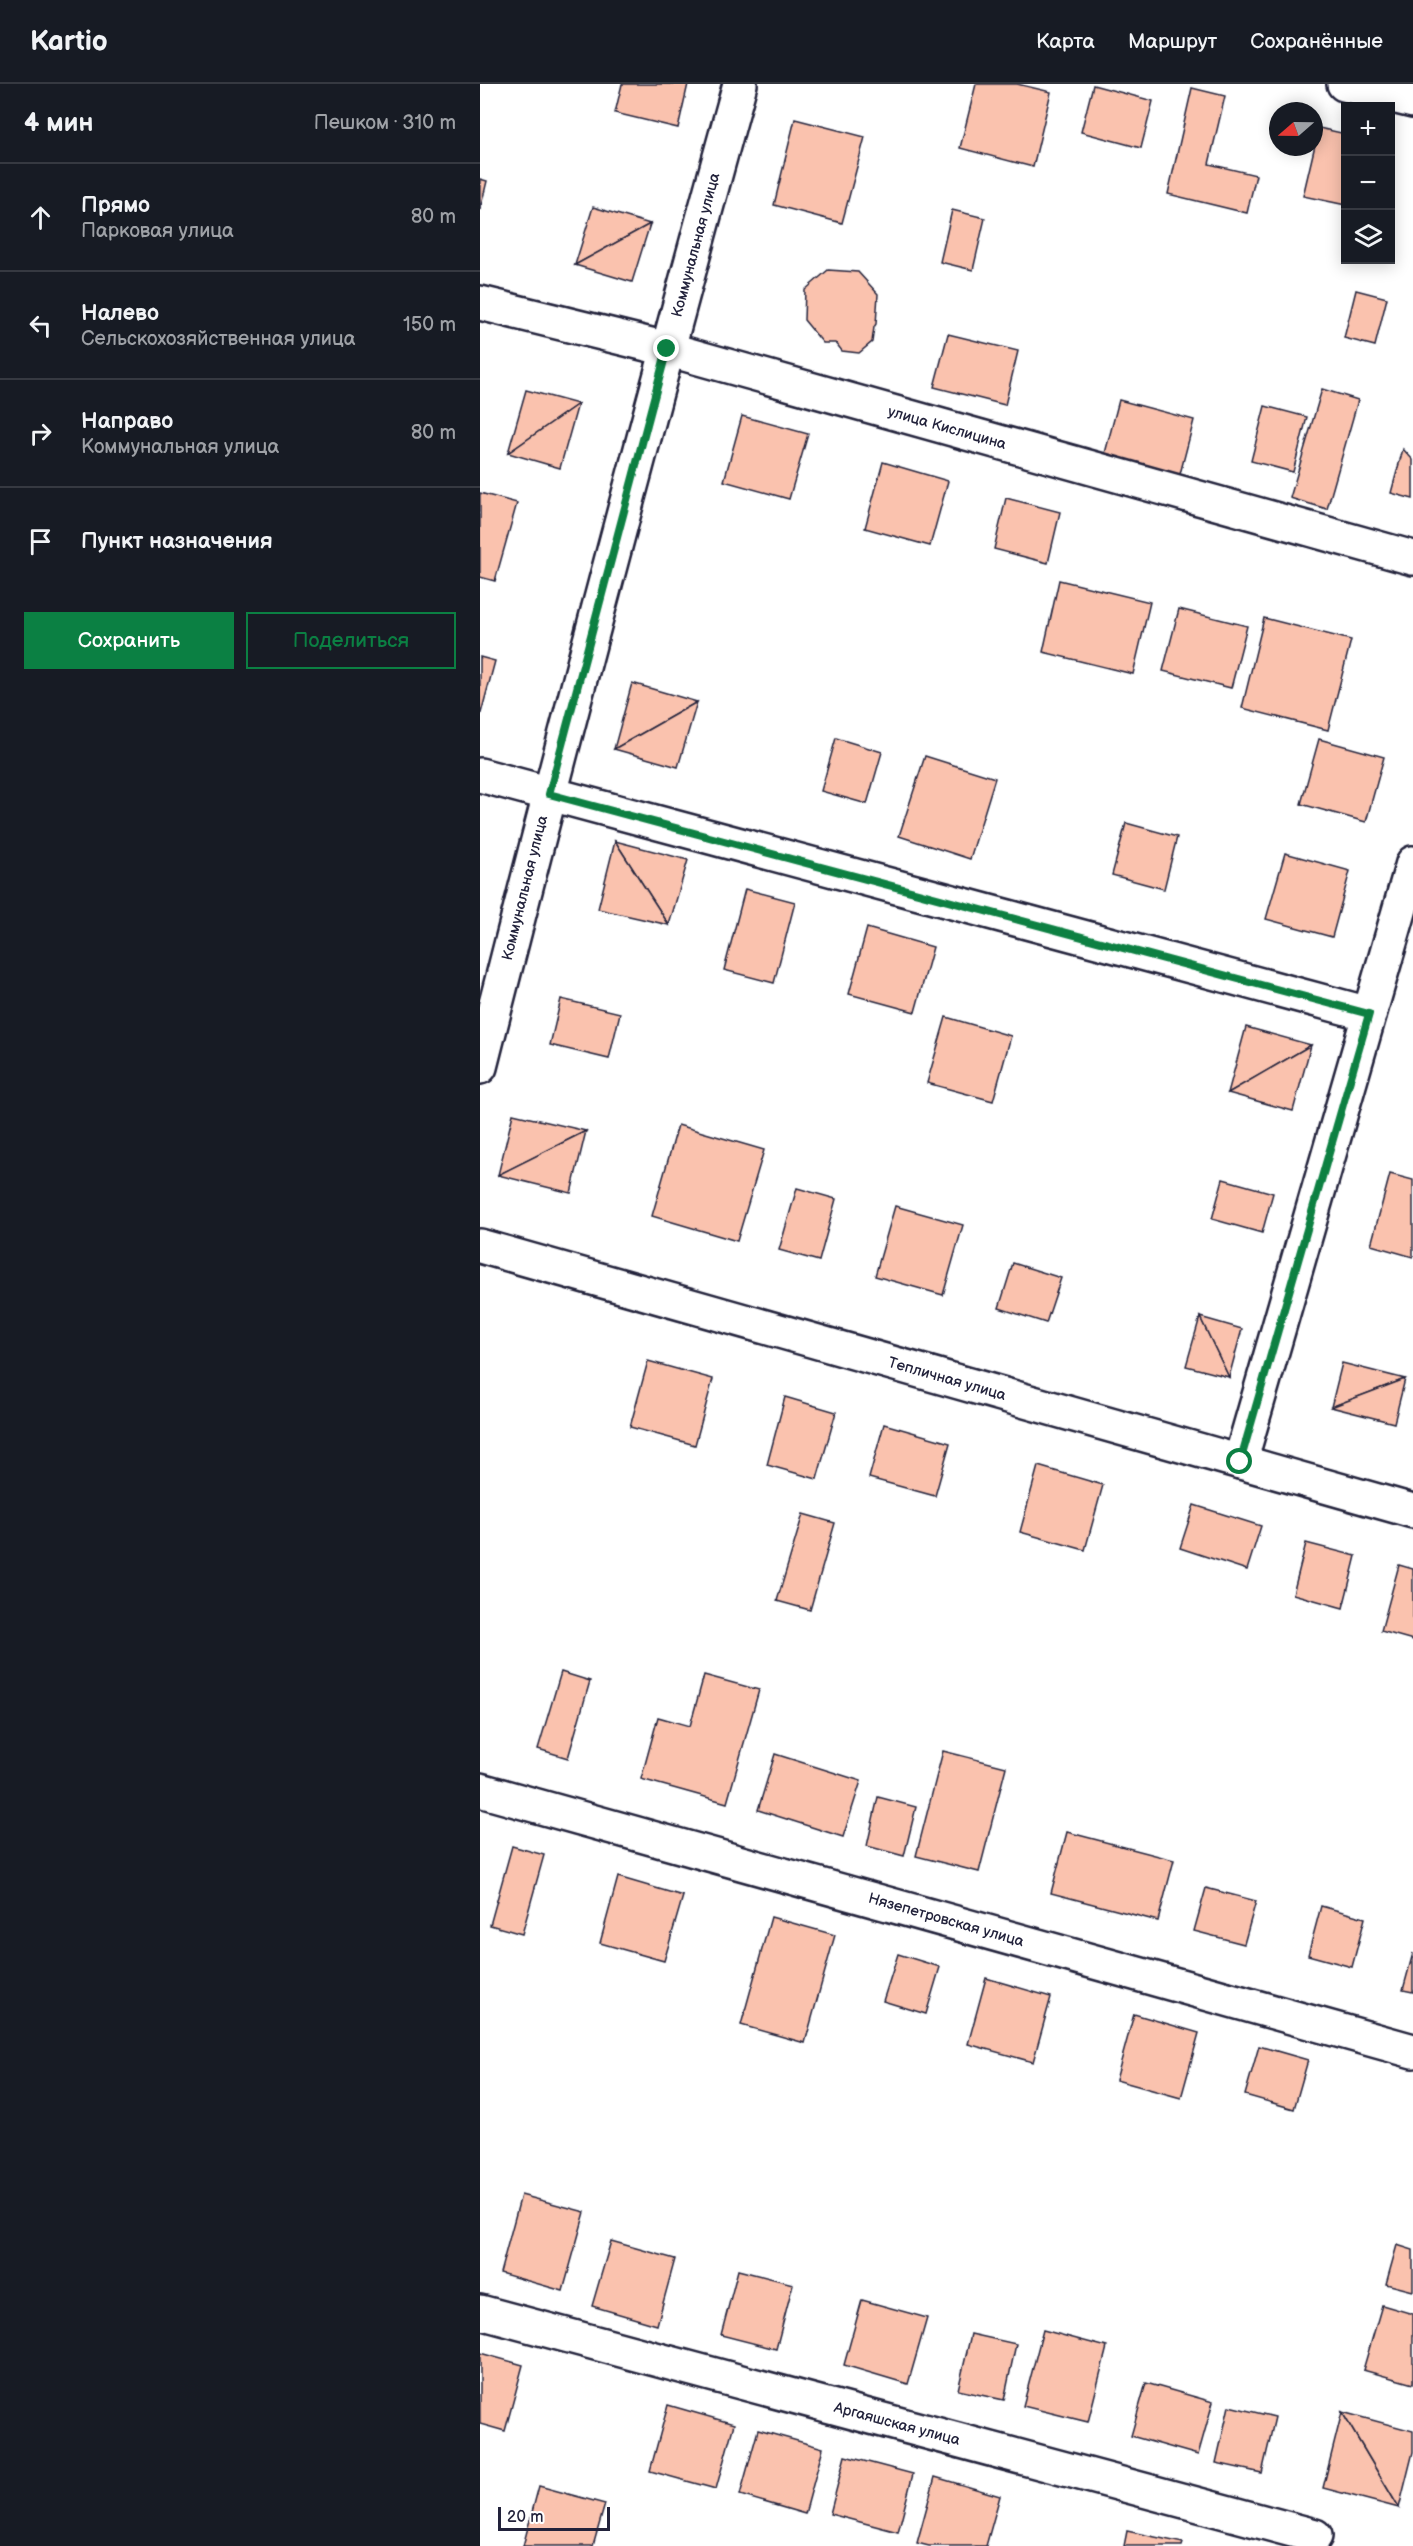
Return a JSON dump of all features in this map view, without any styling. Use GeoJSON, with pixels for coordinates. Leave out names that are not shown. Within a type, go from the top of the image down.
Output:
{"type":"FeatureCollection","features":[{"type":"Feature","properties":{"kind":"street","name":"Коммунальная улица"},"geometry":{"type":"LineString","coordinates":[[480,1067],[549,794],[740,84]]}},
{"type":"Feature","properties":{"kind":"street"},"geometry":{"type":"LineString","coordinates":[[1344,84],[1413,101]]}},
{"type":"Feature","properties":{"kind":"street","name":"улица Кислицина"},"geometry":{"type":"LineString","coordinates":[[480,303],[667,349],[1413,558]]}},
{"type":"Feature","properties":{"kind":"street"},"geometry":{"type":"LineString","coordinates":[[480,775],[1369,1014]]}},
{"type":"Feature","properties":{"kind":"street"},"geometry":{"type":"LineString","coordinates":[[1240,1462],[1413,863]]}},
{"type":"Feature","properties":{"kind":"street","name":"Тепличная улица"},"geometry":{"type":"LineString","coordinates":[[480,1246],[1413,1512]]}},
{"type":"Feature","properties":{"kind":"street","name":"Нязепетровская улица"},"geometry":{"type":"LineString","coordinates":[[480,1790],[1413,2051]]}},
{"type":"Feature","properties":{"kind":"street","name":"Аргаяшская улица"},"geometry":{"type":"LineString","coordinates":[[480,2312],[1315,2536]]}},
{"type":"Feature","properties":{"kind":"building"},"geometry":{"type":"Polygon","coordinates":[[[622,84],[688,84],[678,128],[615,113],[622,84]]]}},
{"type":"Feature","properties":{"kind":"building"},"geometry":{"type":"Polygon","coordinates":[[[976,84],[1017,84],[1051,92],[1033,167],[960,148],[976,84]]]}},
{"type":"Feature","properties":{"kind":"building"},"geometry":{"type":"Polygon","coordinates":[[[1093,85],[1153,101],[1141,148],[1081,132],[1093,85]]]}},
{"type":"Feature","properties":{"kind":"building"},"geometry":{"type":"Polygon","coordinates":[[[1192,88],[1225,96],[1209,164],[1256,175],[1247,213],[1168,194],[1192,88]]]}},
{"type":"Feature","properties":{"kind":"building"},"geometry":{"type":"Polygon","coordinates":[[[795,119],[865,137],[842,223],[774,205],[795,119]]]}},
{"type":"Feature","properties":{"kind":"building"},"geometry":{"type":"Polygon","coordinates":[[[1323,129],[1341,133],[1341,204],[1303,196],[1312,156],[1323,156],[1323,129]]]}},
{"type":"Feature","properties":{"kind":"building"},"geometry":{"type":"Polygon","coordinates":[[[480,179],[487,181],[480,210],[480,179]]]}},
{"type":"Feature","properties":{"kind":"building"},"geometry":{"type":"Polygon","coordinates":[[[593,207],[650,224],[575,265],[593,207]]]}},
{"type":"Feature","properties":{"kind":"building"},"geometry":{"type":"Polygon","coordinates":[[[952,210],[985,218],[973,270],[940,262],[952,210]]]}},
{"type":"Feature","properties":{"kind":"building"},"geometry":{"type":"Polygon","coordinates":[[[650,224],[632,282],[575,265],[650,224]]]}},
{"type":"Feature","properties":{"kind":"building"},"geometry":{"type":"Polygon","coordinates":[[[828,270],[858,272],[878,294],[872,342],[859,353],[842,351],[836,343],[823,343],[804,320],[805,290],[828,270]]]}},
{"type":"Feature","properties":{"kind":"building"},"geometry":{"type":"Polygon","coordinates":[[[1356,290],[1387,298],[1375,346],[1344,338],[1356,290]]]}},
{"type":"Feature","properties":{"kind":"building"},"geometry":{"type":"Polygon","coordinates":[[[948,334],[1018,351],[1005,405],[934,387],[948,334]]]}},
{"type":"Feature","properties":{"kind":"building"},"geometry":{"type":"Polygon","coordinates":[[[1322,389],[1358,400],[1327,509],[1290,498],[1322,389]]]}},
{"type":"Feature","properties":{"kind":"building"},"geometry":{"type":"Polygon","coordinates":[[[526,390],[578,404],[508,453],[526,390]]]}},
{"type":"Feature","properties":{"kind":"building"},"geometry":{"type":"Polygon","coordinates":[[[1119,400],[1194,420],[1179,478],[1104,457],[1119,400]]]}},
{"type":"Feature","properties":{"kind":"building"},"geometry":{"type":"Polygon","coordinates":[[[578,404],[560,468],[508,453],[578,404]]]}},
{"type":"Feature","properties":{"kind":"building"},"geometry":{"type":"Polygon","coordinates":[[[1265,406],[1307,417],[1293,472],[1251,461],[1265,406]]]}},
{"type":"Feature","properties":{"kind":"building"},"geometry":{"type":"Polygon","coordinates":[[[742,416],[808,434],[789,499],[724,481],[742,416]]]}},
{"type":"Feature","properties":{"kind":"building"},"geometry":{"type":"Polygon","coordinates":[[[1403,449],[1413,460],[1413,499],[1391,493],[1403,449]]]}},
{"type":"Feature","properties":{"kind":"building"},"geometry":{"type":"Polygon","coordinates":[[[883,462],[948,481],[930,546],[865,528],[883,462]]]}},
{"type":"Feature","properties":{"kind":"building"},"geometry":{"type":"Polygon","coordinates":[[[480,493],[517,503],[495,581],[480,577],[480,493]]]}},
{"type":"Feature","properties":{"kind":"building"},"geometry":{"type":"Polygon","coordinates":[[[1006,498],[1060,512],[1048,563],[994,549],[1006,498]]]}},
{"type":"Feature","properties":{"kind":"building"},"geometry":{"type":"Polygon","coordinates":[[[1059,580],[1150,602],[1133,674],[1043,652],[1059,580]]]}},
{"type":"Feature","properties":{"kind":"building"},"geometry":{"type":"Polygon","coordinates":[[[1179,609],[1247,626],[1231,688],[1163,671],[1179,609]]]}},
{"type":"Feature","properties":{"kind":"building"},"geometry":{"type":"Polygon","coordinates":[[[1264,618],[1351,640],[1328,730],[1242,708],[1264,618]]]}},
{"type":"Feature","properties":{"kind":"building"},"geometry":{"type":"Polygon","coordinates":[[[480,657],[495,661],[480,717],[480,657]]]}},
{"type":"Feature","properties":{"kind":"building"},"geometry":{"type":"Polygon","coordinates":[[[632,683],[697,702],[614,749],[632,683]]]}},
{"type":"Feature","properties":{"kind":"building"},"geometry":{"type":"Polygon","coordinates":[[[697,702],[678,767],[614,749],[697,702]]]}},
{"type":"Feature","properties":{"kind":"building"},"geometry":{"type":"Polygon","coordinates":[[[836,738],[882,752],[867,804],[821,791],[836,738]]]}},
{"type":"Feature","properties":{"kind":"building"},"geometry":{"type":"Polygon","coordinates":[[[1319,739],[1384,757],[1366,822],[1301,804],[1319,739]]]}},
{"type":"Feature","properties":{"kind":"building"},"geometry":{"type":"Polygon","coordinates":[[[925,756],[995,778],[970,859],[899,836],[925,756]]]}},
{"type":"Feature","properties":{"kind":"building"},"geometry":{"type":"Polygon","coordinates":[[[1126,823],[1177,837],[1164,889],[1112,875],[1126,823]]]}},
{"type":"Feature","properties":{"kind":"building"},"geometry":{"type":"Polygon","coordinates":[[[615,841],[688,860],[669,925],[615,841]]]}},
{"type":"Feature","properties":{"kind":"building"},"geometry":{"type":"Polygon","coordinates":[[[615,841],[669,925],[598,909],[615,841]]]}},
{"type":"Feature","properties":{"kind":"building"},"geometry":{"type":"Polygon","coordinates":[[[1285,853],[1350,871],[1332,937],[1266,919],[1285,853]]]}},
{"type":"Feature","properties":{"kind":"building"},"geometry":{"type":"Polygon","coordinates":[[[745,889],[795,902],[774,983],[724,970],[745,889]]]}},
{"type":"Feature","properties":{"kind":"building"},"geometry":{"type":"Polygon","coordinates":[[[867,928],[933,947],[915,1012],[849,994],[867,928]]]}},
{"type":"Feature","properties":{"kind":"building"},"geometry":{"type":"Polygon","coordinates":[[[561,999],[620,1013],[609,1059],[550,1045],[561,999]]]}},
{"type":"Feature","properties":{"kind":"building"},"geometry":{"type":"Polygon","coordinates":[[[946,1017],[1011,1036],[993,1101],[927,1083],[946,1017]]]}},
{"type":"Feature","properties":{"kind":"building"},"geometry":{"type":"Polygon","coordinates":[[[1246,1027],[1311,1045],[1228,1093],[1246,1027]]]}},
{"type":"Feature","properties":{"kind":"building"},"geometry":{"type":"Polygon","coordinates":[[[1311,1045],[1293,1111],[1228,1093],[1311,1045]]]}},
{"type":"Feature","properties":{"kind":"building"},"geometry":{"type":"Polygon","coordinates":[[[513,1114],[586,1131],[498,1175],[513,1114]]]}},
{"type":"Feature","properties":{"kind":"building"},"geometry":{"type":"Polygon","coordinates":[[[678,1125],[764,1150],[737,1241],[652,1216],[678,1125]]]}},
{"type":"Feature","properties":{"kind":"building"},"geometry":{"type":"Polygon","coordinates":[[[586,1131],[571,1193],[498,1175],[586,1131]]]}},
{"type":"Feature","properties":{"kind":"building"},"geometry":{"type":"Polygon","coordinates":[[[1390,1174],[1413,1180],[1413,1257],[1371,1245],[1390,1174]]]}},
{"type":"Feature","properties":{"kind":"building"},"geometry":{"type":"Polygon","coordinates":[[[1223,1179],[1273,1193],[1262,1233],[1212,1219],[1223,1179]]]}},
{"type":"Feature","properties":{"kind":"building"},"geometry":{"type":"Polygon","coordinates":[[[797,1188],[836,1199],[819,1261],[779,1250],[797,1188]]]}},
{"type":"Feature","properties":{"kind":"building"},"geometry":{"type":"Polygon","coordinates":[[[895,1206],[963,1225],[943,1295],[875,1276],[895,1206]]]}},
{"type":"Feature","properties":{"kind":"building"},"geometry":{"type":"Polygon","coordinates":[[[1013,1263],[1061,1278],[1046,1323],[999,1308],[1013,1263]]]}},
{"type":"Feature","properties":{"kind":"building"},"geometry":{"type":"Polygon","coordinates":[[[1200,1317],[1229,1377],[1186,1366],[1200,1317]]]}},
{"type":"Feature","properties":{"kind":"building"},"geometry":{"type":"Polygon","coordinates":[[[1200,1317],[1242,1329],[1229,1377],[1200,1317]]]}},
{"type":"Feature","properties":{"kind":"building"},"geometry":{"type":"Polygon","coordinates":[[[648,1361],[713,1379],[695,1445],[630,1427],[648,1361]]]}},
{"type":"Feature","properties":{"kind":"building"},"geometry":{"type":"Polygon","coordinates":[[[1342,1363],[1405,1379],[1331,1407],[1342,1363]]]}},
{"type":"Feature","properties":{"kind":"building"},"geometry":{"type":"Polygon","coordinates":[[[1405,1379],[1394,1423],[1331,1407],[1405,1379]]]}},
{"type":"Feature","properties":{"kind":"building"},"geometry":{"type":"Polygon","coordinates":[[[785,1397],[836,1412],[817,1479],[767,1465],[785,1397]]]}},
{"type":"Feature","properties":{"kind":"building"},"geometry":{"type":"Polygon","coordinates":[[[884,1424],[950,1443],[935,1496],[869,1478],[884,1424]]]}},
{"type":"Feature","properties":{"kind":"building"},"geometry":{"type":"Polygon","coordinates":[[[1038,1466],[1103,1485],[1085,1550],[1020,1532],[1038,1466]]]}},
{"type":"Feature","properties":{"kind":"building"},"geometry":{"type":"Polygon","coordinates":[[[1194,1505],[1261,1526],[1247,1570],[1180,1548],[1194,1505]]]}},
{"type":"Feature","properties":{"kind":"building"},"geometry":{"type":"Polygon","coordinates":[[[803,1514],[835,1523],[810,1610],[777,1601],[803,1514]]]}},
{"type":"Feature","properties":{"kind":"building"},"geometry":{"type":"Polygon","coordinates":[[[1306,1543],[1356,1556],[1343,1608],[1293,1594],[1306,1543]]]}},
{"type":"Feature","properties":{"kind":"building"},"geometry":{"type":"Polygon","coordinates":[[[1399,1565],[1413,1569],[1413,1640],[1381,1631],[1399,1565]]]}},
{"type":"Feature","properties":{"kind":"building"},"geometry":{"type":"Polygon","coordinates":[[[561,1672],[590,1681],[568,1758],[538,1749],[561,1672]]]}},
{"type":"Feature","properties":{"kind":"building"},"geometry":{"type":"Polygon","coordinates":[[[704,1675],[759,1690],[727,1803],[641,1779],[658,1717],[690,1726],[704,1675]]]}},
{"type":"Feature","properties":{"kind":"building"},"geometry":{"type":"Polygon","coordinates":[[[943,1751],[1006,1767],[979,1872],[916,1856],[943,1751]]]}},
{"type":"Feature","properties":{"kind":"building"},"geometry":{"type":"Polygon","coordinates":[[[775,1754],[861,1781],[843,1837],[758,1810],[775,1754]]]}},
{"type":"Feature","properties":{"kind":"building"},"geometry":{"type":"Polygon","coordinates":[[[878,1797],[916,1807],[904,1856],[867,1846],[878,1797]]]}},
{"type":"Feature","properties":{"kind":"building"},"geometry":{"type":"Polygon","coordinates":[[[1067,1832],[1174,1860],[1158,1921],[1051,1893],[1067,1832]]]}},
{"type":"Feature","properties":{"kind":"building"},"geometry":{"type":"Polygon","coordinates":[[[512,1846],[544,1855],[522,1934],[490,1925],[512,1846]]]}},
{"type":"Feature","properties":{"kind":"building"},"geometry":{"type":"Polygon","coordinates":[[[618,1877],[683,1896],[664,1961],[600,1943],[618,1877]]]}},
{"type":"Feature","properties":{"kind":"building"},"geometry":{"type":"Polygon","coordinates":[[[1206,1888],[1256,1901],[1244,1944],[1194,1931],[1206,1888]]]}},
{"type":"Feature","properties":{"kind":"building"},"geometry":{"type":"Polygon","coordinates":[[[1321,1906],[1365,1918],[1352,1967],[1308,1955],[1321,1906]]]}},
{"type":"Feature","properties":{"kind":"building"},"geometry":{"type":"Polygon","coordinates":[[[771,1917],[835,1935],[805,2043],[741,2025],[771,1917]]]}},
{"type":"Feature","properties":{"kind":"building"},"geometry":{"type":"Polygon","coordinates":[[[1413,1953],[1413,1992],[1403,1990],[1413,1953]]]}},
{"type":"Feature","properties":{"kind":"building"},"geometry":{"type":"Polygon","coordinates":[[[898,1954],[940,1967],[926,2014],[883,2001],[898,1954]]]}},
{"type":"Feature","properties":{"kind":"building"},"geometry":{"type":"Polygon","coordinates":[[[986,1978],[1051,1997],[1033,2062],[968,2044],[986,1978]]]}},
{"type":"Feature","properties":{"kind":"building"},"geometry":{"type":"Polygon","coordinates":[[[1134,2014],[1199,2033],[1181,2098],[1116,2080],[1134,2014]]]}},
{"type":"Feature","properties":{"kind":"building"},"geometry":{"type":"Polygon","coordinates":[[[1259,2046],[1308,2060],[1294,2109],[1245,2095],[1259,2046]]]}},
{"type":"Feature","properties":{"kind":"building"},"geometry":{"type":"Polygon","coordinates":[[[521,2195],[585,2212],[563,2291],[500,2273],[521,2195]]]}},
{"type":"Feature","properties":{"kind":"building"},"geometry":{"type":"Polygon","coordinates":[[[611,2241],[675,2259],[657,2325],[592,2306],[611,2241]]]}},
{"type":"Feature","properties":{"kind":"building"},"geometry":{"type":"Polygon","coordinates":[[[1397,2245],[1413,2250],[1413,2291],[1386,2284],[1397,2245]]]}},
{"type":"Feature","properties":{"kind":"building"},"geometry":{"type":"Polygon","coordinates":[[[738,2270],[793,2284],[776,2349],[721,2335],[738,2270]]]}},
{"type":"Feature","properties":{"kind":"building"},"geometry":{"type":"Polygon","coordinates":[[[862,2300],[927,2318],[908,2384],[844,2365],[862,2300]]]}},
{"type":"Feature","properties":{"kind":"building"},"geometry":{"type":"Polygon","coordinates":[[[1382,2305],[1413,2314],[1413,2384],[1363,2370],[1382,2305]]]}},
{"type":"Feature","properties":{"kind":"building"},"geometry":{"type":"Polygon","coordinates":[[[1043,2330],[1107,2347],[1088,2422],[1023,2406],[1043,2330]]]}},
{"type":"Feature","properties":{"kind":"building"},"geometry":{"type":"Polygon","coordinates":[[[971,2334],[1016,2344],[1004,2400],[958,2390],[971,2334]]]}},
{"type":"Feature","properties":{"kind":"building"},"geometry":{"type":"Polygon","coordinates":[[[480,2353],[523,2365],[505,2431],[480,2424],[480,2353]]]}},
{"type":"Feature","properties":{"kind":"building"},"geometry":{"type":"Polygon","coordinates":[[[1146,2383],[1213,2402],[1198,2455],[1131,2436],[1146,2383]]]}},
{"type":"Feature","properties":{"kind":"building"},"geometry":{"type":"Polygon","coordinates":[[[668,2405],[734,2424],[716,2489],[650,2471],[668,2405]]]}},
{"type":"Feature","properties":{"kind":"building"},"geometry":{"type":"Polygon","coordinates":[[[1229,2406],[1275,2417],[1262,2473],[1216,2463],[1229,2406]]]}},
{"type":"Feature","properties":{"kind":"building"},"geometry":{"type":"Polygon","coordinates":[[[1342,2412],[1399,2508],[1323,2488],[1342,2412]]]}},
{"type":"Feature","properties":{"kind":"building"},"geometry":{"type":"Polygon","coordinates":[[[1342,2412],[1413,2431],[1413,2452],[1399,2508],[1342,2412]]]}},
{"type":"Feature","properties":{"kind":"building"},"geometry":{"type":"Polygon","coordinates":[[[758,2430],[823,2448],[805,2514],[740,2495],[758,2430]]]}},
{"type":"Feature","properties":{"kind":"building"},"geometry":{"type":"Polygon","coordinates":[[[845,2456],[913,2474],[898,2532],[830,2514],[845,2456]]]}},
{"type":"Feature","properties":{"kind":"building"},"geometry":{"type":"Polygon","coordinates":[[[935,2477],[1000,2496],[986,2546],[929,2546],[917,2543],[935,2477]]]}},
{"type":"Feature","properties":{"kind":"building"},"geometry":{"type":"Polygon","coordinates":[[[539,2486],[605,2504],[593,2546],[523,2546],[539,2486]]]}},
{"type":"Feature","properties":{"kind":"building"},"geometry":{"type":"Polygon","coordinates":[[[1127,2531],[1183,2543],[1182,2546],[1124,2546],[1127,2531]]]}},
{"type":"Feature","properties":{"kind":"route"},"geometry":{"type":"LineString","coordinates":[[667,349],[549,794],[1369,1014],[1240,1462]]}}]}
